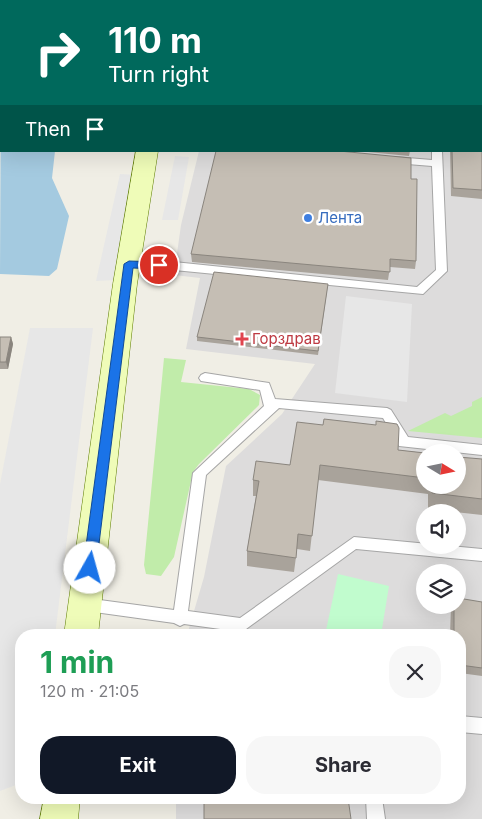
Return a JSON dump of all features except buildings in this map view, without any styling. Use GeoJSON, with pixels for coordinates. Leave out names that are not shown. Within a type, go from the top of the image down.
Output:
{"type":"FeatureCollection","features":[{"type":"Feature","properties":{"kind":"street"},"geometry":{"type":"LineString","coordinates":[[83,629],[129,264],[147,152]]}},
{"type":"Feature","properties":{"kind":"street"},"geometry":{"type":"LineString","coordinates":[[59,819],[61,804]]}},
{"type":"Feature","properties":{"kind":"lane"},"geometry":{"type":"LineString","coordinates":[[129,264],[174,266],[419,291],[442,271],[437,152]]}},
{"type":"Feature","properties":{"kind":"lane"},"geometry":{"type":"LineString","coordinates":[[388,159],[437,163]]}},
{"type":"Feature","properties":{"kind":"lane"},"geometry":{"type":"LineString","coordinates":[[205,378],[265,386],[271,408]]}},
{"type":"Feature","properties":{"kind":"lane"},"geometry":{"type":"LineString","coordinates":[[180,618],[200,474],[276,403],[387,413],[404,442],[482,450]]}},
{"type":"Feature","properties":{"kind":"lane"},"geometry":{"type":"LineString","coordinates":[[85,605],[242,625],[354,543],[482,555]]}},
{"type":"Feature","properties":{"kind":"lane"},"geometry":{"type":"LineString","coordinates":[[466,725],[482,726]]}},
{"type":"Feature","properties":{"kind":"lane"},"geometry":{"type":"LineString","coordinates":[[375,804],[376,819]]}},
{"type":"Feature","properties":{"kind":"shaded area"},"geometry":{"type":"Polygon","coordinates":[[[199,152],[482,152],[482,819],[176,819],[176,804],[466,804],[466,629],[189,629],[204,577],[226,466],[282,414],[315,364],[186,349],[200,278],[174,275],[181,225],[199,152]]]}},
{"type":"Feature","properties":{"kind":"shaded area"},"geometry":{"type":"Polygon","coordinates":[[[175,156],[189,157],[178,220],[162,220],[175,156]]]}},
{"type":"Feature","properties":{"kind":"shaded area"},"geometry":{"type":"Polygon","coordinates":[[[120,174],[138,175],[117,280],[96,281],[120,174]]]}},
{"type":"Feature","properties":{"kind":"shaded area"},"geometry":{"type":"Polygon","coordinates":[[[346,296],[412,304],[407,402],[335,393],[346,296]]]}},
{"type":"Feature","properties":{"kind":"shaded area"},"geometry":{"type":"Polygon","coordinates":[[[30,328],[93,328],[56,629],[15,629],[15,785],[0,791],[0,484],[30,328]]]}},
{"type":"Feature","properties":{"kind":"green space"},"geometry":{"type":"Polygon","coordinates":[[[164,358],[186,360],[181,382],[249,389],[260,395],[259,405],[193,472],[174,557],[161,576],[146,574],[144,565],[164,358]]]}},
{"type":"Feature","properties":{"kind":"green space"},"geometry":{"type":"Polygon","coordinates":[[[482,397],[482,438],[408,431],[445,413],[451,416],[472,406],[472,402],[482,397]]]}},
{"type":"Feature","properties":{"kind":"green space"},"geometry":{"type":"Polygon","coordinates":[[[338,574],[389,586],[382,629],[326,629],[338,574]]]}},
{"type":"Feature","properties":{"kind":"water"},"geometry":{"type":"Polygon","coordinates":[[[1,152],[55,152],[52,178],[69,216],[57,269],[49,276],[0,274],[1,152]]]}},
{"type":"Feature","properties":{"kind":"place","name":"Лента"},"geometry":{"type":"Point","coordinates":[308,218]}},
{"type":"Feature","properties":{"kind":"place","name":"Горздрав"},"geometry":{"type":"Point","coordinates":[242,339]}},
{"type":"Feature","properties":{"kind":"route"},"geometry":{"type":"LineString","coordinates":[[90,568],[129,264],[159,265]]}}]}
